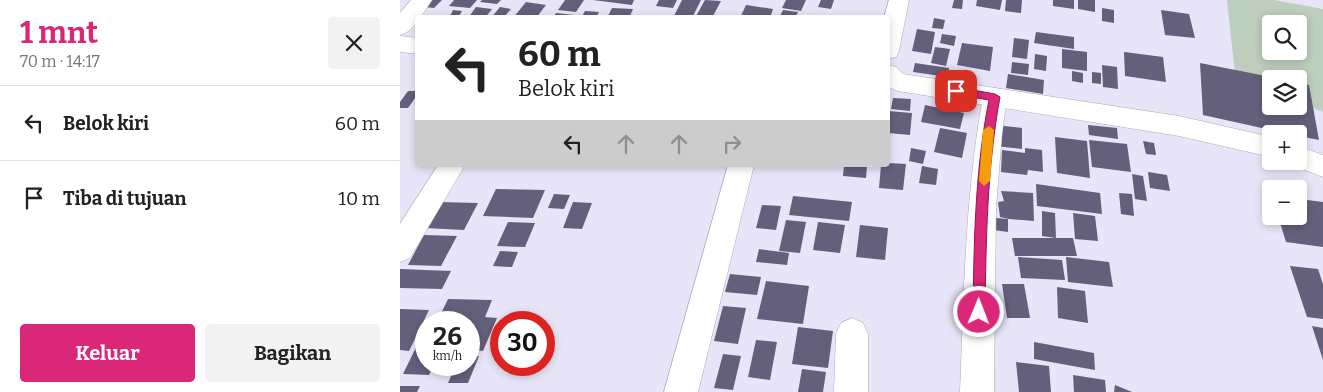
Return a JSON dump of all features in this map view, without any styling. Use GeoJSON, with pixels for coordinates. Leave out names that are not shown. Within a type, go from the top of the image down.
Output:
{"type":"FeatureCollection","features":[{"type":"Feature","properties":{"kind":"street"},"geometry":{"type":"LineString","coordinates":[[400,28],[422,0]]}},
{"type":"Feature","properties":{"kind":"street"},"geometry":{"type":"LineString","coordinates":[[890,42],[899,0]]}},
{"type":"Feature","properties":{"kind":"street"},"geometry":{"type":"LineString","coordinates":[[400,44],[415,46]]}},
{"type":"Feature","properties":{"kind":"street"},"geometry":{"type":"LineString","coordinates":[[890,78],[898,82],[1179,126],[1262,145]]}},
{"type":"Feature","properties":{"kind":"street"},"geometry":{"type":"LineString","coordinates":[[977,392],[980,226],[988,131],[995,97]]}},
{"type":"Feature","properties":{"kind":"street"},"geometry":{"type":"LineString","coordinates":[[1307,160],[1323,166]]}},
{"type":"Feature","properties":{"kind":"street"},"geometry":{"type":"LineString","coordinates":[[400,249],[451,167]]}},
{"type":"Feature","properties":{"kind":"street"},"geometry":{"type":"LineString","coordinates":[[681,392],[740,167]]}},
{"type":"Feature","properties":{"kind":"street"},"geometry":{"type":"LineString","coordinates":[[851,392],[852,334]]}},
{"type":"Feature","properties":{"kind":"green space"},"geometry":{"type":"Polygon","coordinates":[[[1227,0],[1274,0],[1323,9],[1323,112],[1307,105],[1307,70],[1262,70],[1262,86],[1235,74],[1227,0]]]}},
{"type":"Feature","properties":{"kind":"building"},"geometry":{"type":"Polygon","coordinates":[[[432,0],[442,0],[434,8],[425,7],[432,0]]]}},
{"type":"Feature","properties":{"kind":"building"},"geometry":{"type":"Polygon","coordinates":[[[454,0],[477,0],[470,8],[449,6],[454,0]]]}},
{"type":"Feature","properties":{"kind":"building"},"geometry":{"type":"Polygon","coordinates":[[[482,0],[501,0],[497,4],[480,2],[482,0]]]}},
{"type":"Feature","properties":{"kind":"building"},"geometry":{"type":"Polygon","coordinates":[[[565,0],[584,0],[576,12],[558,10],[565,0]]]}},
{"type":"Feature","properties":{"kind":"building"},"geometry":{"type":"Polygon","coordinates":[[[593,0],[634,0],[632,5],[593,0]]]}},
{"type":"Feature","properties":{"kind":"building"},"geometry":{"type":"Polygon","coordinates":[[[659,0],[677,0],[673,8],[656,6],[659,0]]]}},
{"type":"Feature","properties":{"kind":"building"},"geometry":{"type":"Polygon","coordinates":[[[682,0],[701,0],[694,15],[674,15],[682,0]]]}},
{"type":"Feature","properties":{"kind":"building"},"geometry":{"type":"Polygon","coordinates":[[[705,0],[721,1],[714,15],[697,15],[705,0]]]}},
{"type":"Feature","properties":{"kind":"building"},"geometry":{"type":"Polygon","coordinates":[[[786,0],[806,0],[801,11],[782,8],[786,0]]]}},
{"type":"Feature","properties":{"kind":"building"},"geometry":{"type":"Polygon","coordinates":[[[821,0],[834,0],[831,9],[818,7],[821,0]]]}},
{"type":"Feature","properties":{"kind":"building"},"geometry":{"type":"Polygon","coordinates":[[[954,0],[963,0],[962,9],[952,8],[954,0]]]}},
{"type":"Feature","properties":{"kind":"building"},"geometry":{"type":"Polygon","coordinates":[[[977,0],[1002,0],[1000,10],[976,6],[977,0]]]}},
{"type":"Feature","properties":{"kind":"building"},"geometry":{"type":"Polygon","coordinates":[[[1006,0],[1022,0],[1021,13],[1005,11],[1006,0]]]}},
{"type":"Feature","properties":{"kind":"building"},"geometry":{"type":"Polygon","coordinates":[[[1053,0],[1074,0],[1074,9],[1053,6],[1053,0]]]}},
{"type":"Feature","properties":{"kind":"building"},"geometry":{"type":"Polygon","coordinates":[[[1078,0],[1095,0],[1095,12],[1078,9],[1078,0]]]}},
{"type":"Feature","properties":{"kind":"building"},"geometry":{"type":"Polygon","coordinates":[[[526,2],[546,5],[538,15],[515,15],[526,2]]]}},
{"type":"Feature","properties":{"kind":"building"},"geometry":{"type":"Polygon","coordinates":[[[746,5],[773,9],[771,15],[741,15],[746,5]]]}},
{"type":"Feature","properties":{"kind":"building"},"geometry":{"type":"Polygon","coordinates":[[[476,7],[492,9],[487,15],[470,15],[476,7]]]}},
{"type":"Feature","properties":{"kind":"building"},"geometry":{"type":"Polygon","coordinates":[[[500,7],[511,9],[506,15],[493,15],[500,7]]]}},
{"type":"Feature","properties":{"kind":"building"},"geometry":{"type":"Polygon","coordinates":[[[612,8],[633,9],[630,15],[608,15],[612,8]]]}},
{"type":"Feature","properties":{"kind":"building"},"geometry":{"type":"Polygon","coordinates":[[[1102,8],[1114,10],[1114,23],[1102,21],[1102,8]]]}},
{"type":"Feature","properties":{"kind":"building"},"geometry":{"type":"Polygon","coordinates":[[[453,10],[462,11],[460,15],[450,15],[453,10]]]}},
{"type":"Feature","properties":{"kind":"building"},"geometry":{"type":"Polygon","coordinates":[[[783,10],[798,12],[796,15],[780,15],[783,10]]]}},
{"type":"Feature","properties":{"kind":"building"},"geometry":{"type":"Polygon","coordinates":[[[1161,10],[1189,14],[1195,38],[1165,35],[1161,10]]]}},
{"type":"Feature","properties":{"kind":"building"},"geometry":{"type":"Polygon","coordinates":[[[585,11],[599,12],[598,15],[583,15],[585,11]]]}},
{"type":"Feature","properties":{"kind":"building"},"geometry":{"type":"Polygon","coordinates":[[[556,13],[574,15],[555,15],[556,13]]]}},
{"type":"Feature","properties":{"kind":"building"},"geometry":{"type":"Polygon","coordinates":[[[934,18],[945,20],[943,29],[932,28],[934,18]]]}},
{"type":"Feature","properties":{"kind":"building"},"geometry":{"type":"Polygon","coordinates":[[[917,29],[935,32],[931,54],[912,51],[917,29]]]}},
{"type":"Feature","properties":{"kind":"building"},"geometry":{"type":"Polygon","coordinates":[[[1036,32],[1074,37],[1074,49],[1034,43],[1036,32]]]}},
{"type":"Feature","properties":{"kind":"building"},"geometry":{"type":"Polygon","coordinates":[[[942,34],[956,36],[954,46],[940,43],[942,34]]]}},
{"type":"Feature","properties":{"kind":"building"},"geometry":{"type":"Polygon","coordinates":[[[1014,38],[1029,40],[1027,59],[1012,57],[1014,38]]]}},
{"type":"Feature","properties":{"kind":"building"},"geometry":{"type":"Polygon","coordinates":[[[962,43],[993,47],[990,71],[957,65],[962,43]]]}},
{"type":"Feature","properties":{"kind":"building"},"geometry":{"type":"Polygon","coordinates":[[[935,47],[950,49],[946,66],[931,63],[935,47]]]}},
{"type":"Feature","properties":{"kind":"building"},"geometry":{"type":"Polygon","coordinates":[[[1062,49],[1087,52],[1087,71],[1062,68],[1062,49]]]}},
{"type":"Feature","properties":{"kind":"building"},"geometry":{"type":"Polygon","coordinates":[[[1124,52],[1163,57],[1166,82],[1125,76],[1124,52]]]}},
{"type":"Feature","properties":{"kind":"building"},"geometry":{"type":"Polygon","coordinates":[[[1035,54],[1047,56],[1046,71],[1034,69],[1035,54]]]}},
{"type":"Feature","properties":{"kind":"building"},"geometry":{"type":"Polygon","coordinates":[[[1012,62],[1029,64],[1028,75],[1011,73],[1012,62]]]}},
{"type":"Feature","properties":{"kind":"building"},"geometry":{"type":"Polygon","coordinates":[[[915,63],[949,68],[948,77],[913,72],[915,63]]]}},
{"type":"Feature","properties":{"kind":"building"},"geometry":{"type":"Polygon","coordinates":[[[1200,63],[1262,75],[1262,115],[1307,115],[1307,85],[1309,85],[1319,140],[1307,138],[1307,125],[1262,125],[1262,128],[1203,115],[1200,63]]]}},
{"type":"Feature","properties":{"kind":"building"},"geometry":{"type":"Polygon","coordinates":[[[1102,65],[1117,67],[1118,89],[1103,87],[1102,65]]]}},
{"type":"Feature","properties":{"kind":"building"},"geometry":{"type":"Polygon","coordinates":[[[1072,71],[1083,73],[1083,83],[1072,81],[1072,71]]]}},
{"type":"Feature","properties":{"kind":"building"},"geometry":{"type":"Polygon","coordinates":[[[1092,72],[1101,73],[1101,84],[1092,83],[1092,72]]]}},
{"type":"Feature","properties":{"kind":"building"},"geometry":{"type":"Polygon","coordinates":[[[1008,74],[1044,80],[1043,94],[1006,88],[1008,74]]]}},
{"type":"Feature","properties":{"kind":"building"},"geometry":{"type":"Polygon","coordinates":[[[408,91],[415,91],[415,98],[408,108],[400,108],[400,102],[408,91]]]}},
{"type":"Feature","properties":{"kind":"building"},"geometry":{"type":"Polygon","coordinates":[[[893,98],[911,99],[910,111],[891,109],[893,98]]]}},
{"type":"Feature","properties":{"kind":"building"},"geometry":{"type":"Polygon","coordinates":[[[925,105],[964,113],[960,129],[921,122],[925,105]]]}},
{"type":"Feature","properties":{"kind":"building"},"geometry":{"type":"Polygon","coordinates":[[[890,111],[912,113],[910,135],[890,133],[890,111]]]}},
{"type":"Feature","properties":{"kind":"building"},"geometry":{"type":"Polygon","coordinates":[[[996,125],[1022,128],[1022,149],[995,146],[996,125]]]}},
{"type":"Feature","properties":{"kind":"building"},"geometry":{"type":"Polygon","coordinates":[[[1088,125],[1117,128],[1118,139],[1089,135],[1088,125]]]}},
{"type":"Feature","properties":{"kind":"building"},"geometry":{"type":"Polygon","coordinates":[[[940,128],[967,133],[962,158],[934,152],[940,128]]]}},
{"type":"Feature","properties":{"kind":"building"},"geometry":{"type":"Polygon","coordinates":[[[1055,137],[1087,141],[1090,178],[1057,173],[1055,137]]]}},
{"type":"Feature","properties":{"kind":"building"},"geometry":{"type":"Polygon","coordinates":[[[1089,140],[1127,144],[1131,172],[1092,167],[1089,140]]]}},
{"type":"Feature","properties":{"kind":"building"},"geometry":{"type":"Polygon","coordinates":[[[1143,141],[1154,143],[1156,155],[1146,154],[1143,141]]]}},
{"type":"Feature","properties":{"kind":"building"},"geometry":{"type":"Polygon","coordinates":[[[911,148],[926,151],[923,164],[909,161],[911,148]]]}},
{"type":"Feature","properties":{"kind":"building"},"geometry":{"type":"Polygon","coordinates":[[[1025,148],[1042,150],[1043,172],[1028,170],[1027,175],[1001,172],[1002,150],[1025,153],[1025,148]]]}},
{"type":"Feature","properties":{"kind":"building"},"geometry":{"type":"Polygon","coordinates":[[[890,163],[906,164],[903,190],[879,188],[881,167],[890,167],[890,163]]]}},
{"type":"Feature","properties":{"kind":"building"},"geometry":{"type":"Polygon","coordinates":[[[922,166],[938,169],[936,185],[919,183],[922,166]]]}},
{"type":"Feature","properties":{"kind":"building"},"geometry":{"type":"Polygon","coordinates":[[[844,167],[867,167],[866,178],[843,176],[844,167]]]}},
{"type":"Feature","properties":{"kind":"building"},"geometry":{"type":"Polygon","coordinates":[[[1148,172],[1167,175],[1170,191],[1150,188],[1148,172]]]}},
{"type":"Feature","properties":{"kind":"building"},"geometry":{"type":"Polygon","coordinates":[[[1132,174],[1143,176],[1147,201],[1135,199],[1132,174]]]}},
{"type":"Feature","properties":{"kind":"building"},"geometry":{"type":"Polygon","coordinates":[[[1036,184],[1100,193],[1102,214],[1037,206],[1036,184]]]}},
{"type":"Feature","properties":{"kind":"building"},"geometry":{"type":"Polygon","coordinates":[[[496,189],[545,190],[533,218],[483,216],[496,189]]]}},
{"type":"Feature","properties":{"kind":"building"},"geometry":{"type":"Polygon","coordinates":[[[1001,191],[1033,193],[1034,221],[1000,217],[998,202],[1004,201],[1001,191]]]}},
{"type":"Feature","properties":{"kind":"building"},"geometry":{"type":"Polygon","coordinates":[[[1119,193],[1132,194],[1134,216],[1121,214],[1119,193]]]}},
{"type":"Feature","properties":{"kind":"building"},"geometry":{"type":"Polygon","coordinates":[[[554,194],[570,195],[564,209],[548,208],[554,194]]]}},
{"type":"Feature","properties":{"kind":"building"},"geometry":{"type":"Polygon","coordinates":[[[793,196],[852,202],[849,221],[789,215],[793,196]]]}},
{"type":"Feature","properties":{"kind":"building"},"geometry":{"type":"Polygon","coordinates":[[[1307,200],[1323,202],[1323,247],[1286,242],[1281,225],[1307,225],[1307,200]]]}},
{"type":"Feature","properties":{"kind":"building"},"geometry":{"type":"Polygon","coordinates":[[[439,202],[478,203],[464,230],[425,228],[439,202]]]}},
{"type":"Feature","properties":{"kind":"building"},"geometry":{"type":"Polygon","coordinates":[[[573,202],[592,203],[582,229],[563,228],[573,202]]]}},
{"type":"Feature","properties":{"kind":"building"},"geometry":{"type":"Polygon","coordinates":[[[762,205],[781,206],[776,230],[756,228],[762,205]]]}},
{"type":"Feature","properties":{"kind":"building"},"geometry":{"type":"Polygon","coordinates":[[[1042,211],[1055,213],[1056,238],[1042,236],[1042,211]]]}},
{"type":"Feature","properties":{"kind":"building"},"geometry":{"type":"Polygon","coordinates":[[[1073,213],[1095,216],[1098,241],[1075,239],[1073,213]]]}},
{"type":"Feature","properties":{"kind":"building"},"geometry":{"type":"Polygon","coordinates":[[[996,218],[1008,219],[1008,232],[994,230],[996,218]]]}},
{"type":"Feature","properties":{"kind":"building"},"geometry":{"type":"Polygon","coordinates":[[[786,220],[806,222],[800,253],[779,251],[786,220]]]}},
{"type":"Feature","properties":{"kind":"building"},"geometry":{"type":"Polygon","coordinates":[[[508,222],[535,223],[525,247],[497,246],[508,222]]]}},
{"type":"Feature","properties":{"kind":"building"},"geometry":{"type":"Polygon","coordinates":[[[818,222],[845,225],[840,253],[813,250],[818,222]]]}},
{"type":"Feature","properties":{"kind":"building"},"geometry":{"type":"Polygon","coordinates":[[[860,225],[888,228],[885,260],[856,257],[860,225]]]}},
{"type":"Feature","properties":{"kind":"building"},"geometry":{"type":"Polygon","coordinates":[[[424,235],[457,236],[441,266],[408,265],[424,235]]]}},
{"type":"Feature","properties":{"kind":"building"},"geometry":{"type":"Polygon","coordinates":[[[1012,238],[1073,238],[1077,256],[1015,256],[1012,238]]]}},
{"type":"Feature","properties":{"kind":"building"},"geometry":{"type":"Polygon","coordinates":[[[759,249],[789,253],[787,265],[756,262],[759,249]]]}},
{"type":"Feature","properties":{"kind":"building"},"geometry":{"type":"Polygon","coordinates":[[[500,251],[518,252],[512,267],[493,266],[500,251]]]}},
{"type":"Feature","properties":{"kind":"building"},"geometry":{"type":"Polygon","coordinates":[[[1018,257],[1062,260],[1065,280],[1021,278],[1018,257]]]}},
{"type":"Feature","properties":{"kind":"building"},"geometry":{"type":"Polygon","coordinates":[[[1066,257],[1109,262],[1113,287],[1068,282],[1066,257]]]}},
{"type":"Feature","properties":{"kind":"building"},"geometry":{"type":"Polygon","coordinates":[[[1290,266],[1318,269],[1323,284],[1323,319],[1307,317],[1290,266]]]}},
{"type":"Feature","properties":{"kind":"building"},"geometry":{"type":"Polygon","coordinates":[[[400,269],[451,271],[442,289],[400,288],[400,269]]]}},
{"type":"Feature","properties":{"kind":"building"},"geometry":{"type":"Polygon","coordinates":[[[730,274],[761,277],[757,295],[725,292],[730,274]]]}},
{"type":"Feature","properties":{"kind":"building"},"geometry":{"type":"Polygon","coordinates":[[[766,281],[809,286],[803,324],[757,319],[766,281]]]}},
{"type":"Feature","properties":{"kind":"building"},"geometry":{"type":"Polygon","coordinates":[[[1002,284],[1024,284],[1030,318],[1007,318],[1002,284]]]}},
{"type":"Feature","properties":{"kind":"building"},"geometry":{"type":"Polygon","coordinates":[[[1057,287],[1085,291],[1088,323],[1058,318],[1057,287]]]}},
{"type":"Feature","properties":{"kind":"building"},"geometry":{"type":"Polygon","coordinates":[[[448,299],[492,300],[485,317],[490,317],[490,334],[483,351],[480,351],[480,311],[442,311],[448,299]]]}},
{"type":"Feature","properties":{"kind":"building"},"geometry":{"type":"Polygon","coordinates":[[[723,306],[746,308],[738,344],[714,341],[723,306]]]}},
{"type":"Feature","properties":{"kind":"building"},"geometry":{"type":"Polygon","coordinates":[[[400,309],[429,310],[415,311],[415,339],[409,351],[400,350],[400,309]]]}},
{"type":"Feature","properties":{"kind":"building"},"geometry":{"type":"Polygon","coordinates":[[[1312,326],[1323,328],[1323,360],[1312,326]]]}},
{"type":"Feature","properties":{"kind":"building"},"geometry":{"type":"Polygon","coordinates":[[[798,327],[833,331],[828,368],[792,364],[798,327]]]}},
{"type":"Feature","properties":{"kind":"building"},"geometry":{"type":"Polygon","coordinates":[[[756,340],[777,342],[770,380],[748,377],[756,340]]]}},
{"type":"Feature","properties":{"kind":"building"},"geometry":{"type":"Polygon","coordinates":[[[1034,342],[1094,353],[1095,370],[1034,359],[1034,342]]]}},
{"type":"Feature","properties":{"kind":"building"},"geometry":{"type":"Polygon","coordinates":[[[415,349],[415,374],[403,374],[415,349]]]}},
{"type":"Feature","properties":{"kind":"building"},"geometry":{"type":"Polygon","coordinates":[[[723,354],[741,356],[733,390],[714,388],[723,354]]]}},
{"type":"Feature","properties":{"kind":"building"},"geometry":{"type":"Polygon","coordinates":[[[1016,362],[1049,366],[1051,392],[1019,392],[1016,362]]]}},
{"type":"Feature","properties":{"kind":"building"},"geometry":{"type":"Polygon","coordinates":[[[802,369],[826,372],[823,392],[798,392],[802,369]]]}},
{"type":"Feature","properties":{"kind":"building"},"geometry":{"type":"Polygon","coordinates":[[[1073,375],[1105,380],[1106,392],[1074,392],[1073,375]]]}},
{"type":"Feature","properties":{"kind":"building"},"geometry":{"type":"Polygon","coordinates":[[[451,376],[471,376],[468,383],[448,383],[451,376]]]}},
{"type":"Feature","properties":{"kind":"building"},"geometry":{"type":"Polygon","coordinates":[[[1115,385],[1132,392],[1114,392],[1115,385]]]}},
{"type":"Feature","properties":{"kind":"building"},"geometry":{"type":"Polygon","coordinates":[[[400,386],[420,386],[417,392],[400,392],[400,386]]]}},
{"type":"Feature","properties":{"kind":"slow traffic"},"geometry":{"type":"LineString","coordinates":[[984,181],[989,130]]}},
{"type":"Feature","properties":{"kind":"route"},"geometry":{"type":"LineString","coordinates":[[956,91],[995,97],[988,131],[980,226],[979,312]]}}]}
